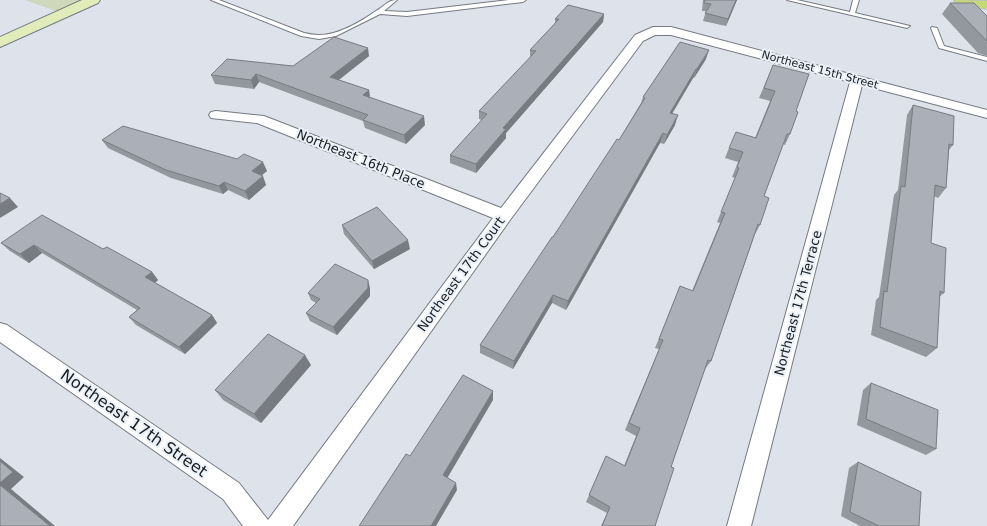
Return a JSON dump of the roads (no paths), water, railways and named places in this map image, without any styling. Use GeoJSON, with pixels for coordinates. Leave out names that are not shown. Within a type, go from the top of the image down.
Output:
{"type":"FeatureCollection","features":[{"type":"Feature","properties":{"kind":"main road"},"geometry":{"type":"LineString","coordinates":[[961,0],[987,5]]}},
{"type":"Feature","properties":{"kind":"street"},"geometry":{"type":"LineString","coordinates":[[0,43],[93,0]]}},
{"type":"Feature","properties":{"kind":"street","name":"Northeast 15th Street"},"geometry":{"type":"LineString","coordinates":[[653,31],[671,31],[987,114]]}},
{"type":"Feature","properties":{"kind":"street","name":"Northeast 17th Court"},"geometry":{"type":"LineString","coordinates":[[278,526],[504,216],[639,38],[653,31]]}},
{"type":"Feature","properties":{"kind":"street","name":"Northeast 17th Terrace"},"geometry":{"type":"LineString","coordinates":[[739,526],[857,80]]}},
{"type":"Feature","properties":{"kind":"street","name":"Northeast 16th Place"},"geometry":{"type":"LineString","coordinates":[[216,115],[259,119],[504,216]]}},
{"type":"Feature","properties":{"kind":"street","name":"Northeast 17th Street"},"geometry":{"type":"LineString","coordinates":[[0,330],[231,491],[258,526]]}},
{"type":"Feature","properties":{"kind":"lane"},"geometry":{"type":"LineString","coordinates":[[214,0],[303,35],[318,37],[334,35],[342,32],[379,12],[394,0]]}},
{"type":"Feature","properties":{"kind":"lane"},"geometry":{"type":"LineString","coordinates":[[379,12],[407,14],[523,0]]}},
{"type":"Feature","properties":{"kind":"lane"},"geometry":{"type":"LineString","coordinates":[[790,0],[907,26]]}},
{"type":"Feature","properties":{"kind":"lane"},"geometry":{"type":"LineString","coordinates":[[852,14],[856,0]]}},
{"type":"Feature","properties":{"kind":"lane"},"geometry":{"type":"LineString","coordinates":[[934,28],[941,47],[987,59]]}}]}
